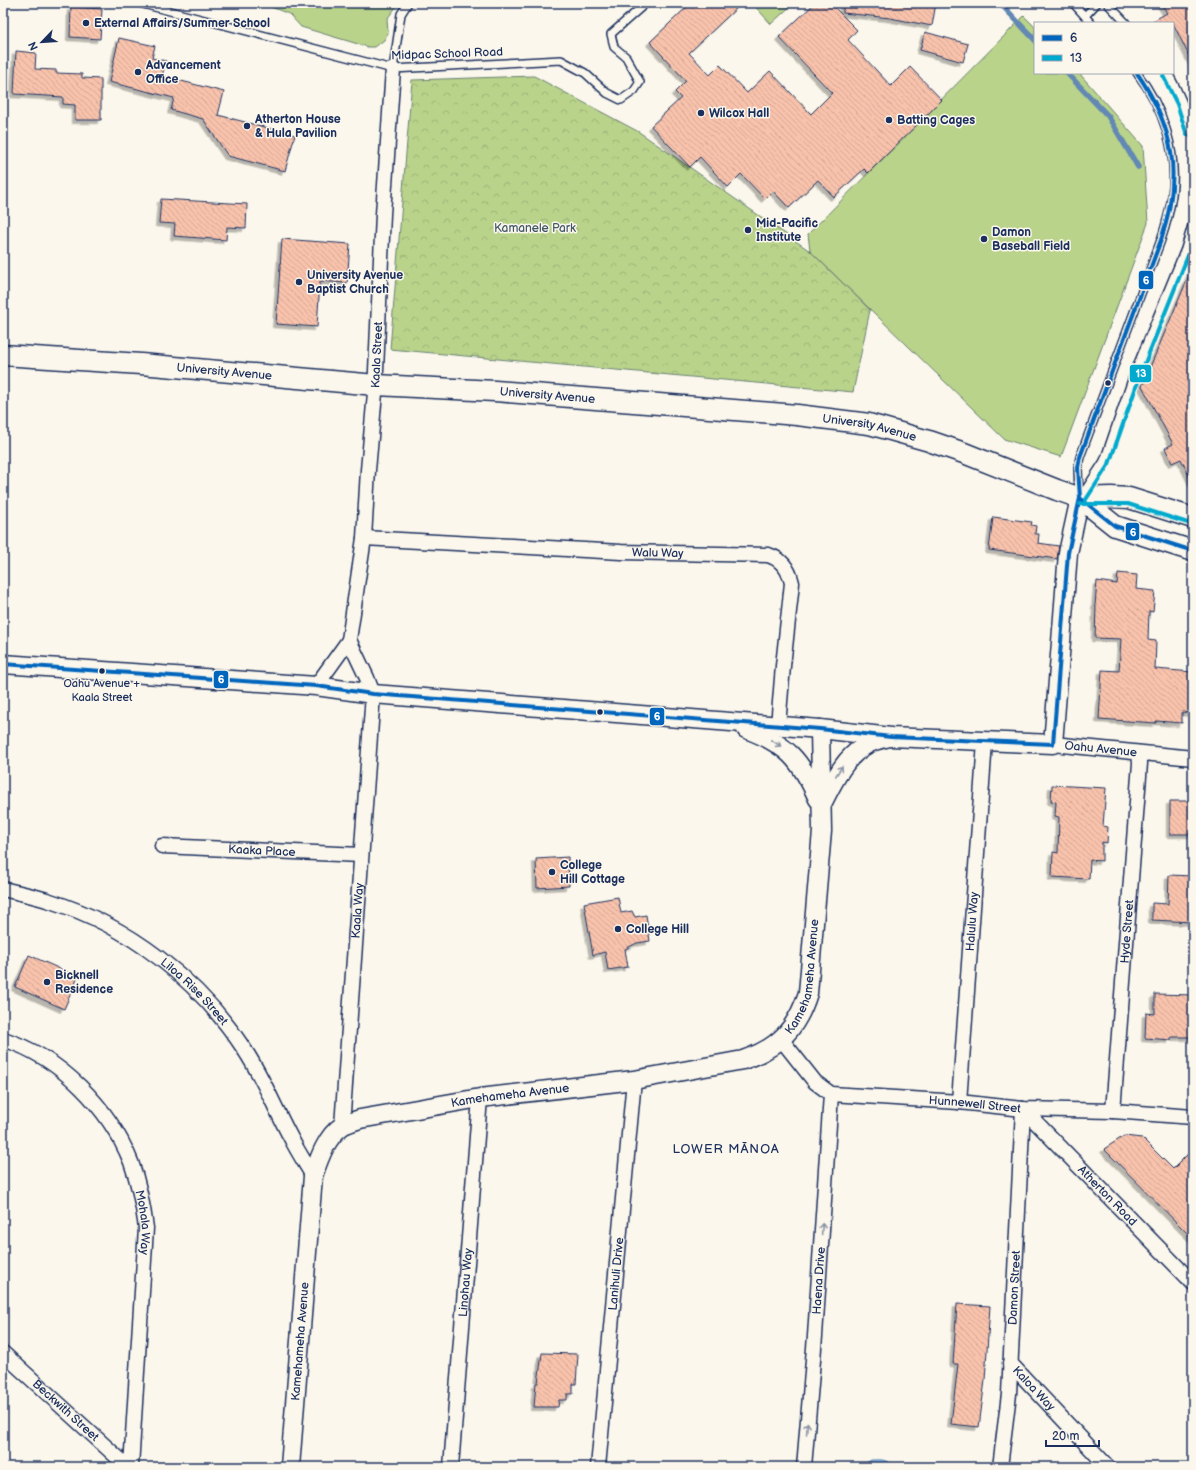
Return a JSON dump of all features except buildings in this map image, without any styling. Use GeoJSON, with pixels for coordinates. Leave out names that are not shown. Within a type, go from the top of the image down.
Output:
{"type":"FeatureCollection","features":[{"type":"Feature","properties":{"kind":"main road","name":"University Avenue"},"geometry":{"type":"LineString","coordinates":[[3,355],[141,364],[376,385],[495,391],[803,415],[870,424],[964,453],[1080,498],[1115,526],[1193,551]]}},
{"type":"Feature","properties":{"kind":"main road","name":"University Avenue"},"geometry":{"type":"LineString","coordinates":[[1080,498],[1129,498],[1193,518]]}},
{"type":"Feature","properties":{"kind":"street","name":"Kaala Street"},"geometry":{"type":"LineString","coordinates":[[316,686],[349,640],[364,538],[376,385],[383,214],[393,69]]}},
{"type":"Feature","properties":{"kind":"street"},"geometry":{"type":"LineString","coordinates":[[1054,744],[1068,553],[1080,498]]}},
{"type":"Feature","properties":{"kind":"street","name":"Walu Way"},"geometry":{"type":"LineString","coordinates":[[364,538],[622,552],[768,555],[773,557],[784,565],[792,583],[778,726]]}},
{"type":"Feature","properties":{"kind":"street"},"geometry":{"type":"LineString","coordinates":[[349,640],[373,694]]}},
{"type":"Feature","properties":{"kind":"street","name":"Oahu Avenue"},"geometry":{"type":"LineString","coordinates":[[3,664],[316,686],[373,694],[820,729],[891,737],[1054,744],[1193,758]]}},
{"type":"Feature","properties":{"kind":"street","name":"Kaala Way"},"geometry":{"type":"LineString","coordinates":[[342,1126],[373,694]]}},
{"type":"Feature","properties":{"kind":"street","name":"Kamehameha Avenue"},"geometry":{"type":"LineString","coordinates":[[290,1467],[313,1176],[321,1155],[331,1138],[342,1126],[360,1119],[480,1098],[634,1080],[743,1060],[766,1051],[781,1039],[800,1016],[808,993],[822,831],[821,805],[806,773],[788,751],[764,736],[728,722]]}},
{"type":"Feature","properties":{"kind":"street"},"geometry":{"type":"LineString","coordinates":[[820,729],[821,805]]}},
{"type":"Feature","properties":{"kind":"street"},"geometry":{"type":"LineString","coordinates":[[821,805],[838,773],[852,755],[871,743],[891,737]]}},
{"type":"Feature","properties":{"kind":"street","name":"Halulu Way"},"geometry":{"type":"LineString","coordinates":[[959,1102],[985,742]]}},
{"type":"Feature","properties":{"kind":"street","name":"Hyde Street"},"geometry":{"type":"LineString","coordinates":[[1113,1111],[1140,763],[1139,753]]}},
{"type":"Feature","properties":{"kind":"street","name":"Kaaka Place"},"geometry":{"type":"LineString","coordinates":[[162,846],[361,855]]}},
{"type":"Feature","properties":{"kind":"street","name":"Liloa Rise Street"},"geometry":{"type":"LineString","coordinates":[[3,889],[50,901],[96,920],[139,944],[179,974],[214,1009],[244,1049],[313,1176]]}},
{"type":"Feature","properties":{"kind":"street","name":"Mohala Way"},"geometry":{"type":"LineString","coordinates":[[3,1039],[16,1043],[46,1059],[73,1080],[96,1104],[116,1132],[130,1162],[141,1194],[146,1228],[130,1467]]}},
{"type":"Feature","properties":{"kind":"street"},"geometry":{"type":"LineString","coordinates":[[781,1039],[815,1082],[831,1094]]}},
{"type":"Feature","properties":{"kind":"street","name":"Lanihuli Drive"},"geometry":{"type":"LineString","coordinates":[[598,1467],[634,1080]]}},
{"type":"Feature","properties":{"kind":"street","name":"Hunnewell Street"},"geometry":{"type":"LineString","coordinates":[[831,1094],[959,1102],[1023,1109],[1113,1111],[1193,1117]]}},
{"type":"Feature","properties":{"kind":"street","name":"Haena Drive"},"geometry":{"type":"LineString","coordinates":[[804,1467],[815,1336],[831,1094]]}},
{"type":"Feature","properties":{"kind":"street","name":"Linohau Way"},"geometry":{"type":"LineString","coordinates":[[451,1467],[480,1098]]}},
{"type":"Feature","properties":{"kind":"street","name":"Atherton Road"},"geometry":{"type":"LineString","coordinates":[[1023,1109],[1193,1283]]}},
{"type":"Feature","properties":{"kind":"street","name":"Damon Street"},"geometry":{"type":"LineString","coordinates":[[1000,1467],[1010,1363],[1023,1109]]}},
{"type":"Feature","properties":{"kind":"street","name":"Beckwith Street"},"geometry":{"type":"LineString","coordinates":[[3,1353],[130,1467]]}},
{"type":"Feature","properties":{"kind":"street","name":"Kaloa Way"},"geometry":{"type":"LineString","coordinates":[[1010,1363],[1108,1467]]}},
{"type":"Feature","properties":{"kind":"lane","name":"Midpac School Road"},"geometry":{"type":"LineString","coordinates":[[139,3],[393,69],[561,60],[585,73],[607,92],[621,100],[634,91],[640,82],[626,57],[614,47],[611,34],[646,3]]}},
{"type":"Feature","properties":{"kind":"lane"},"geometry":{"type":"LineString","coordinates":[[393,69],[401,14],[408,3]]}},
{"type":"Feature","properties":{"kind":"lane"},"geometry":{"type":"LineString","coordinates":[[1073,3],[1090,22]]}},
{"type":"Feature","properties":{"kind":"lane"},"geometry":{"type":"LineString","coordinates":[[1085,16],[1097,3]]}},
{"type":"Feature","properties":{"kind":"lane"},"geometry":{"type":"LineString","coordinates":[[1107,3],[1125,22]]}},
{"type":"Feature","properties":{"kind":"lane"},"geometry":{"type":"LineString","coordinates":[[1080,498],[1078,468],[1080,457],[1161,240],[1168,217],[1172,194],[1173,170],[1165,124],[1156,102],[1138,74]]}},
{"type":"Feature","properties":{"kind":"lane"},"geometry":{"type":"LineString","coordinates":[[1169,74],[1189,116],[1193,133]]}},
{"type":"Feature","properties":{"kind":"lane"},"geometry":{"type":"LineString","coordinates":[[1080,498],[1104,461],[1135,371],[1193,222]]}},
{"type":"Feature","properties":{"kind":"green space"},"geometry":{"type":"Polygon","coordinates":[[[261,3],[399,3],[387,19],[388,33],[384,40],[375,47],[368,47],[301,27],[289,14],[261,3]]]}},
{"type":"Feature","properties":{"kind":"green space"},"geometry":{"type":"Polygon","coordinates":[[[752,3],[794,3],[771,24],[752,3]]]}},
{"type":"Feature","properties":{"kind":"green space","name":"Damon Baseball Field"},"geometry":{"type":"Polygon","coordinates":[[[1024,16],[1034,26],[1034,74],[1080,74],[1143,146],[1148,223],[1061,457],[1004,439],[810,251],[808,234],[1024,16]]]}},
{"type":"Feature","properties":{"kind":"green space","name":"Kamanele Park"},"geometry":{"type":"Polygon","coordinates":[[[534,76],[639,132],[810,251],[870,310],[853,392],[390,349],[412,80],[534,76]]]}},
{"type":"Feature","properties":{"kind":"water"},"geometry":{"type":"Polygon","coordinates":[[[871,1460],[886,1461],[892,1467],[865,1467],[866,1463],[871,1460]]]}},
{"type":"Feature","properties":{"kind":"waterway"},"geometry":{"type":"LineString","coordinates":[[1000,3],[1034,39]]}},
{"type":"Feature","properties":{"kind":"waterway"},"geometry":{"type":"LineString","coordinates":[[1068,74],[1108,116],[1138,167]]}},
{"type":"Feature","properties":{"kind":"transit line","name":"6"},"geometry":{"type":"LineString","coordinates":[[3,664],[316,686],[373,694],[820,729],[891,737],[1053,744],[1068,553],[1080,498],[1078,468],[1080,457],[1161,240],[1168,217],[1171,195],[1173,174],[1167,133],[1160,113],[1150,93],[1138,74]]}},
{"type":"Feature","properties":{"kind":"transit line","name":"13"},"geometry":{"type":"LineString","coordinates":[[1163,76],[1177,104],[1187,135]]}},
{"type":"Feature","properties":{"kind":"transit line","name":"13"},"geometry":{"type":"LineString","coordinates":[[1085,501],[1109,464],[1141,373],[1193,243]]}},
{"type":"Feature","properties":{"kind":"transit line","name":"6"},"geometry":{"type":"LineString","coordinates":[[1080,498],[1115,526],[1193,551]]}},
{"type":"Feature","properties":{"kind":"transit line","name":"13"},"geometry":{"type":"LineString","coordinates":[[1080,504],[1128,504],[1191,524]]}},
{"type":"Feature","properties":{"kind":"place","name":"External Affairs/Summer School"},"geometry":{"type":"Point","coordinates":[86,23]}},
{"type":"Feature","properties":{"kind":"place","name":"Advancement Office"},"geometry":{"type":"Point","coordinates":[138,72]}},
{"type":"Feature","properties":{"kind":"place","name":"Wilcox Hall"},"geometry":{"type":"Point","coordinates":[701,113]}},
{"type":"Feature","properties":{"kind":"place","name":"Batting Cages"},"geometry":{"type":"Point","coordinates":[889,120]}},
{"type":"Feature","properties":{"kind":"place","name":"Atherton House & Hula Pavilion"},"geometry":{"type":"Point","coordinates":[247,126]}},
{"type":"Feature","properties":{"kind":"place","name":"Mid-Pacific Institute"},"geometry":{"type":"Point","coordinates":[748,230]}},
{"type":"Feature","properties":{"kind":"place","name":"Damon Baseball Field"},"geometry":{"type":"Point","coordinates":[984,239]}},
{"type":"Feature","properties":{"kind":"place","name":"University Avenue Baptist Church"},"geometry":{"type":"Point","coordinates":[299,282]}},
{"type":"Feature","properties":{"kind":"place","name":"Oahu Avenue + Kaala Street"},"geometry":{"type":"Point","coordinates":[102,671]}},
{"type":"Feature","properties":{"kind":"place","name":"College Hill Cottage"},"geometry":{"type":"Point","coordinates":[552,872]}},
{"type":"Feature","properties":{"kind":"place","name":"College Hill"},"geometry":{"type":"Point","coordinates":[618,929]}},
{"type":"Feature","properties":{"kind":"place","name":"Bicknell Residence"},"geometry":{"type":"Point","coordinates":[47,982]}},
{"type":"Feature","properties":{"kind":"district","name":"LOWER MĀNOA"},"geometry":{"type":"Point","coordinates":[726,1149]}}]}
